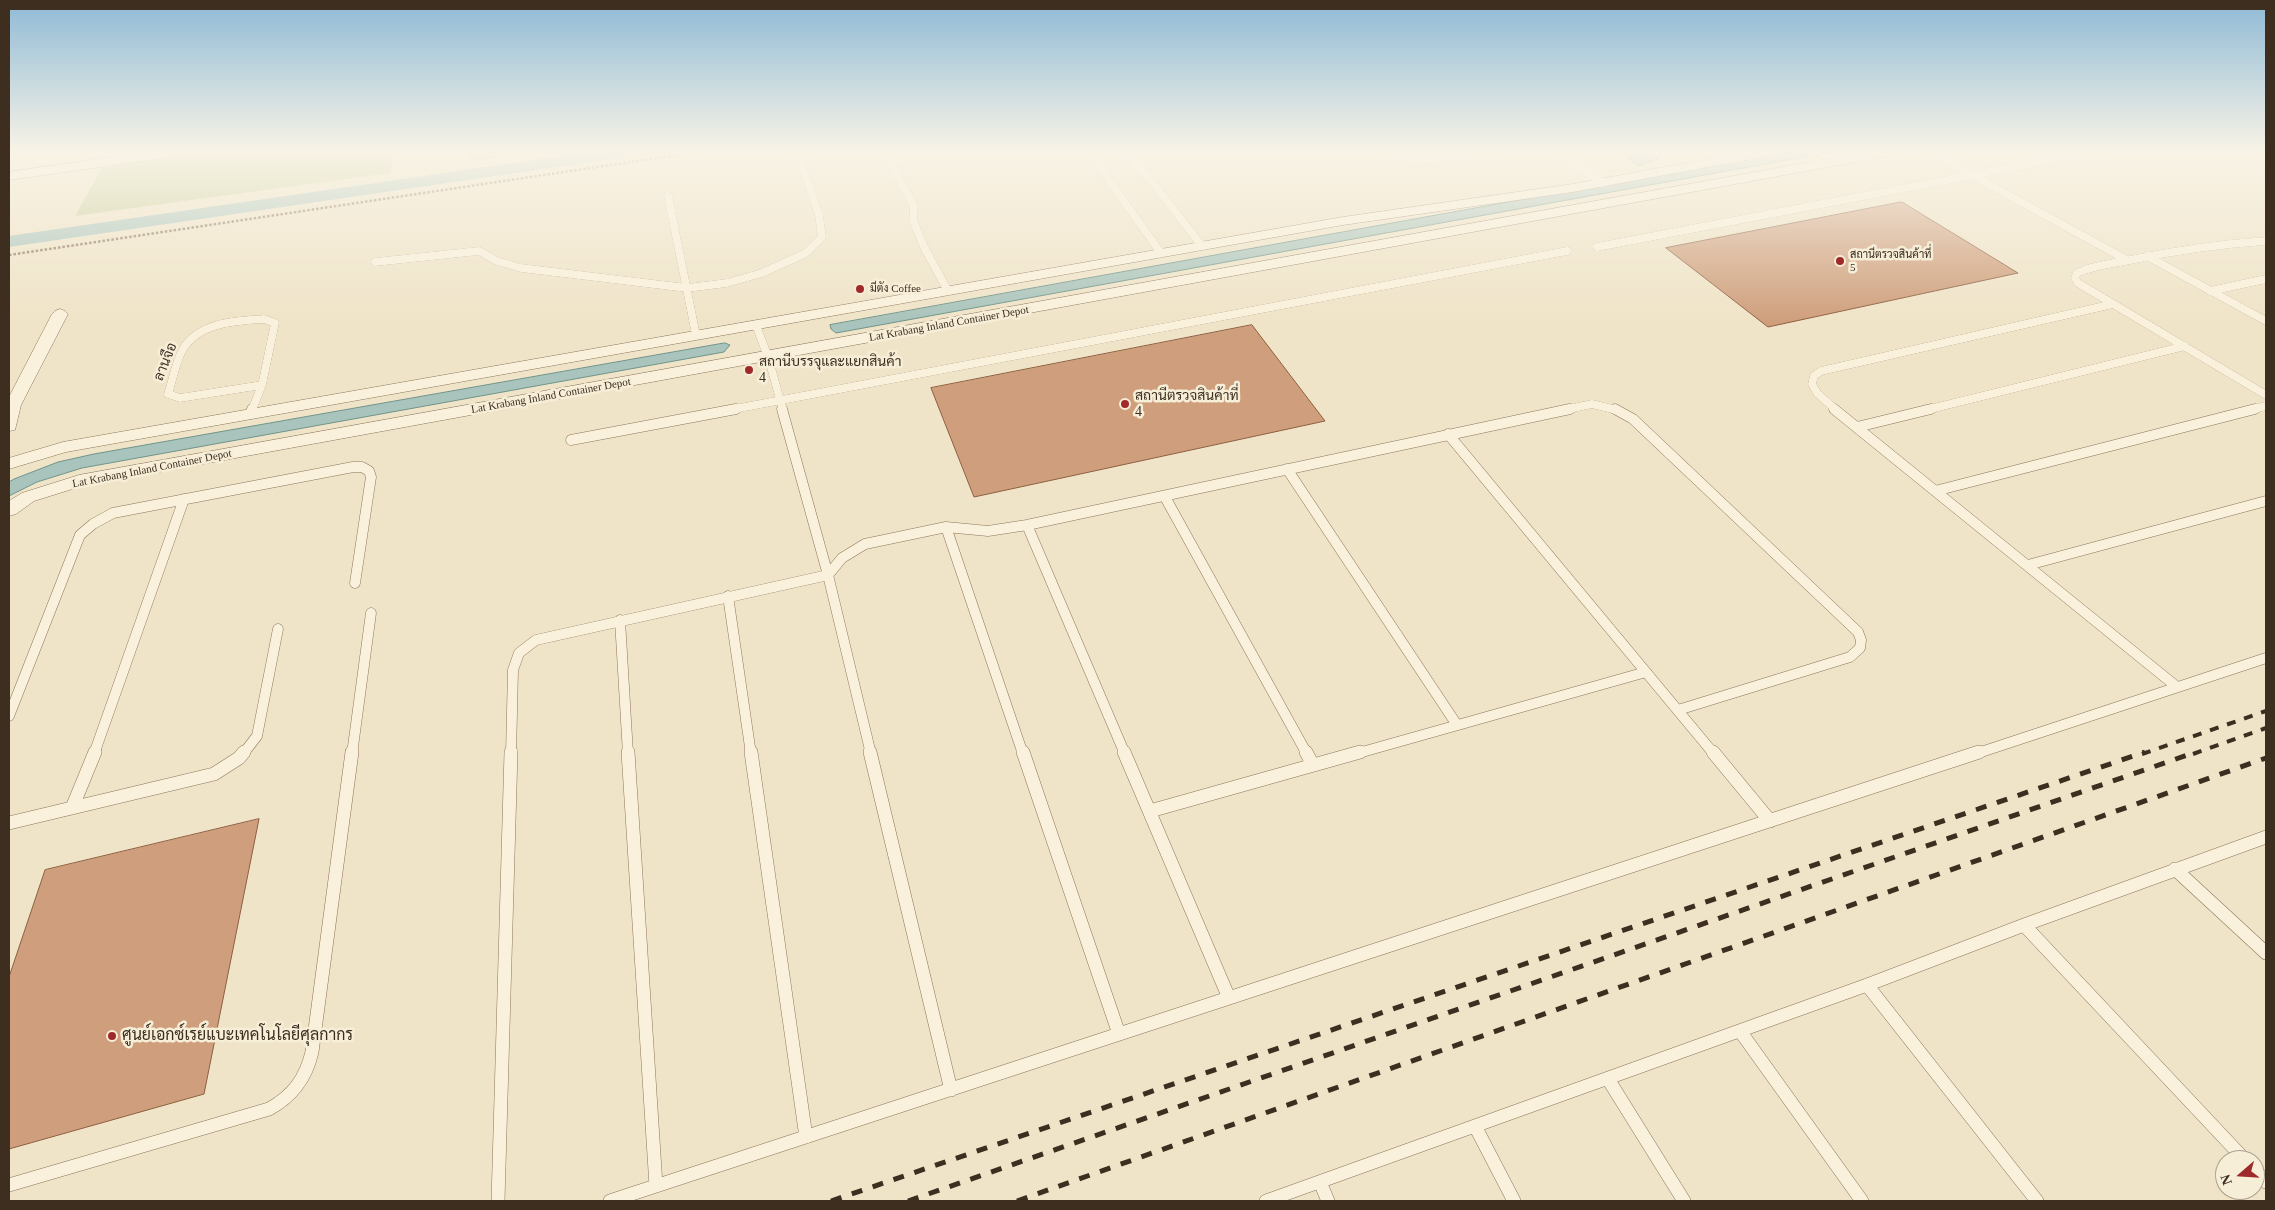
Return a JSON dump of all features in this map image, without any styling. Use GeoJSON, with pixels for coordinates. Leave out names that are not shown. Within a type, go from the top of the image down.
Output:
{"type":"FeatureCollection","features":[{"type":"Feature","properties":{"kind":"street"},"geometry":{"type":"LineString","coordinates":[[9,464],[63,447],[1343,221],[1435,207]]}},
{"type":"Feature","properties":{"kind":"street","name":"Lat Krabang Inland Container Depot"},"geometry":{"type":"LineString","coordinates":[[9,510],[28,497],[79,481],[1584,207]]}},
{"type":"Feature","properties":{"kind":"street"},"geometry":{"type":"LineString","coordinates":[[9,426],[13,405],[60,314]]}},
{"type":"Feature","properties":{"kind":"lane"},"geometry":{"type":"LineString","coordinates":[[670,207],[696,335]]}},
{"type":"Feature","properties":{"kind":"lane"},"geometry":{"type":"LineString","coordinates":[[375,262],[479,251],[498,261],[521,268],[686,288],[727,283],[762,273],[806,253],[822,236],[816,207]]}},
{"type":"Feature","properties":{"kind":"lane"},"geometry":{"type":"LineString","coordinates":[[914,207],[914,220],[924,247],[948,290]]}},
{"type":"Feature","properties":{"kind":"lane"},"geometry":{"type":"LineString","coordinates":[[1128,207],[1161,253]]}},
{"type":"Feature","properties":{"kind":"lane"},"geometry":{"type":"LineString","coordinates":[[1172,207],[1202,246]]}},
{"type":"Feature","properties":{"kind":"lane"},"geometry":{"type":"LineString","coordinates":[[1597,246],[1801,207]]}},
{"type":"Feature","properties":{"kind":"lane"},"geometry":{"type":"LineString","coordinates":[[2031,207],[2127,260]]}},
{"type":"Feature","properties":{"kind":"lane"},"geometry":{"type":"LineString","coordinates":[[2266,241],[2227,243],[2147,256],[2085,269],[2075,276],[2076,282],[2266,395]]}},
{"type":"Feature","properties":{"kind":"lane"},"geometry":{"type":"LineString","coordinates":[[571,440],[1567,251]]}},
{"type":"Feature","properties":{"kind":"lane"},"geometry":{"type":"LineString","coordinates":[[2147,256],[2266,321]]}},
{"type":"Feature","properties":{"kind":"lane"},"geometry":{"type":"LineString","coordinates":[[2210,291],[2266,278]]}},
{"type":"Feature","properties":{"kind":"lane"},"geometry":{"type":"LineString","coordinates":[[2113,304],[1817,373],[1812,380],[1812,384],[1817,393],[1857,427],[2177,688]]}},
{"type":"Feature","properties":{"kind":"lane","name":"ลานจือ"},"geometry":{"type":"LineString","coordinates":[[250,414],[262,385],[275,323],[264,319],[212,327],[195,335],[183,349],[168,394],[180,398],[262,385]]}},
{"type":"Feature","properties":{"kind":"lane"},"geometry":{"type":"LineString","coordinates":[[756,325],[768,356],[828,574],[950,1090]]}},
{"type":"Feature","properties":{"kind":"lane"},"geometry":{"type":"LineString","coordinates":[[1857,427],[2185,346]]}},
{"type":"Feature","properties":{"kind":"lane"},"geometry":{"type":"LineString","coordinates":[[498,1201],[514,662],[519,653],[536,640],[828,574],[842,558],[865,544],[946,527],[988,531],[1027,525],[1165,497],[1592,404],[1603,405],[1625,413],[1858,632],[1860,648],[1850,657],[1678,710]]}},
{"type":"Feature","properties":{"kind":"lane"},"geometry":{"type":"LineString","coordinates":[[1935,491],[2266,406]]}},
{"type":"Feature","properties":{"kind":"lane"},"geometry":{"type":"LineString","coordinates":[[1448,434],[1770,821]]}},
{"type":"Feature","properties":{"kind":"lane"},"geometry":{"type":"LineString","coordinates":[[9,716],[80,535],[100,520],[119,511],[353,467],[364,467],[370,472],[371,477],[355,583]]}},
{"type":"Feature","properties":{"kind":"lane"},"geometry":{"type":"LineString","coordinates":[[1287,469],[1457,725]]}},
{"type":"Feature","properties":{"kind":"lane"},"geometry":{"type":"LineString","coordinates":[[1165,497],[1313,764]]}},
{"type":"Feature","properties":{"kind":"lane"},"geometry":{"type":"LineString","coordinates":[[72,808],[84,782],[184,499]]}},
{"type":"Feature","properties":{"kind":"lane"},"geometry":{"type":"LineString","coordinates":[[2028,565],[2266,501]]}},
{"type":"Feature","properties":{"kind":"lane"},"geometry":{"type":"LineString","coordinates":[[1027,525],[1229,998]]}},
{"type":"Feature","properties":{"kind":"lane"},"geometry":{"type":"LineString","coordinates":[[946,527],[1120,1034]]}},
{"type":"Feature","properties":{"kind":"lane"},"geometry":{"type":"LineString","coordinates":[[728,596],[806,1137]]}},
{"type":"Feature","properties":{"kind":"lane"},"geometry":{"type":"LineString","coordinates":[[9,1184],[269,1109],[291,1094],[304,1078],[312,1052],[370,613]]}},
{"type":"Feature","properties":{"kind":"lane"},"geometry":{"type":"LineString","coordinates":[[620,620],[656,1186]]}},
{"type":"Feature","properties":{"kind":"lane"},"geometry":{"type":"LineString","coordinates":[[9,823],[214,774],[240,758],[257,736],[278,629]]}},
{"type":"Feature","properties":{"kind":"lane"},"geometry":{"type":"LineString","coordinates":[[610,1201],[2266,658]]}},
{"type":"Feature","properties":{"kind":"lane"},"geometry":{"type":"LineString","coordinates":[[1150,811],[1646,672]]}},
{"type":"Feature","properties":{"kind":"lane"},"geometry":{"type":"LineString","coordinates":[[1266,1201],[1867,985],[2024,924],[2266,837]]}},
{"type":"Feature","properties":{"kind":"lane"},"geometry":{"type":"LineString","coordinates":[[2175,869],[2266,953]]}},
{"type":"Feature","properties":{"kind":"lane"},"geometry":{"type":"LineString","coordinates":[[2024,924],[2237,1150]]}},
{"type":"Feature","properties":{"kind":"lane"},"geometry":{"type":"LineString","coordinates":[[1867,985],[2037,1201]]}},
{"type":"Feature","properties":{"kind":"lane"},"geometry":{"type":"LineString","coordinates":[[1740,1031],[1862,1201]]}},
{"type":"Feature","properties":{"kind":"lane"},"geometry":{"type":"LineString","coordinates":[[1608,1079],[1684,1201]]}},
{"type":"Feature","properties":{"kind":"lane"},"geometry":{"type":"LineString","coordinates":[[1475,1126],[1514,1201]]}},
{"type":"Feature","properties":{"kind":"lane"},"geometry":{"type":"LineString","coordinates":[[1320,1182],[1328,1201]]}},
{"type":"Feature","properties":{"kind":"path"},"geometry":{"type":"LineString","coordinates":[[9,255],[336,207]]}},
{"type":"Feature","properties":{"kind":"green space"},"geometry":{"type":"Polygon","coordinates":[[[80,207],[138,207],[75,216],[80,207]]]}},
{"type":"Feature","properties":{"kind":"water"},"geometry":{"type":"Polygon","coordinates":[[[1479,207],[1526,207],[836,333],[831,329],[830,325],[1479,207]]]}},
{"type":"Feature","properties":{"kind":"water"},"geometry":{"type":"Polygon","coordinates":[[[725,343],[730,345],[724,352],[82,468],[37,482],[9,496],[9,482],[14,479],[58,462],[94,454],[725,343]]]}},
{"type":"Feature","properties":{"kind":"building","name":"สถานีตรวจสินค้าที่ 5"},"geometry":{"type":"Polygon","coordinates":[[[1874,207],[1911,207],[2018,273],[1768,327],[1666,248],[1874,207]]]}},
{"type":"Feature","properties":{"kind":"building","name":"สถานีตรวจสินค้าที่ 4"},"geometry":{"type":"Polygon","coordinates":[[[1252,325],[1325,421],[974,497],[931,388],[1252,325]]]}},
{"type":"Feature","properties":{"kind":"building","name":"ศูนย์เอกซ์เรย์แบะเทคโนโลยีศุลกากร"},"geometry":{"type":"Polygon","coordinates":[[[259,819],[204,1094],[9,1149],[9,977],[45,870],[259,819]]]}},
{"type":"Feature","properties":{"kind":"waterway"},"geometry":{"type":"LineString","coordinates":[[9,242],[245,207]]}},
{"type":"Feature","properties":{"kind":"railway"},"geometry":{"type":"LineString","coordinates":[[2142,754],[2266,711]]}},
{"type":"Feature","properties":{"kind":"railway"},"geometry":{"type":"LineString","coordinates":[[2193,754],[2266,728]]}},
{"type":"Feature","properties":{"kind":"railway"},"geometry":{"type":"LineString","coordinates":[[831,1201],[2145,752]]}},
{"type":"Feature","properties":{"kind":"railway"},"geometry":{"type":"LineString","coordinates":[[908,1201],[2196,752]]}},
{"type":"Feature","properties":{"kind":"railway"},"geometry":{"type":"LineString","coordinates":[[1017,1201],[2266,758]]}},
{"type":"Feature","properties":{"kind":"place","name":"สถานีตรวจสินค้าที่ 5"},"geometry":{"type":"Point","coordinates":[1840,261]}},
{"type":"Feature","properties":{"kind":"place","name":"มีตัง Coffee"},"geometry":{"type":"Point","coordinates":[860,289]}},
{"type":"Feature","properties":{"kind":"place","name":"สถานีบรรจุและแยกสินค้า 4"},"geometry":{"type":"Point","coordinates":[749,370]}},
{"type":"Feature","properties":{"kind":"place","name":"สถานีตรวจสินค้าที่ 4"},"geometry":{"type":"Point","coordinates":[1125,404]}},
{"type":"Feature","properties":{"kind":"place","name":"ศูนย์เอกซ์เรย์แบะเทคโนโลยีศุลกากร"},"geometry":{"type":"Point","coordinates":[112,1036]}}]}
